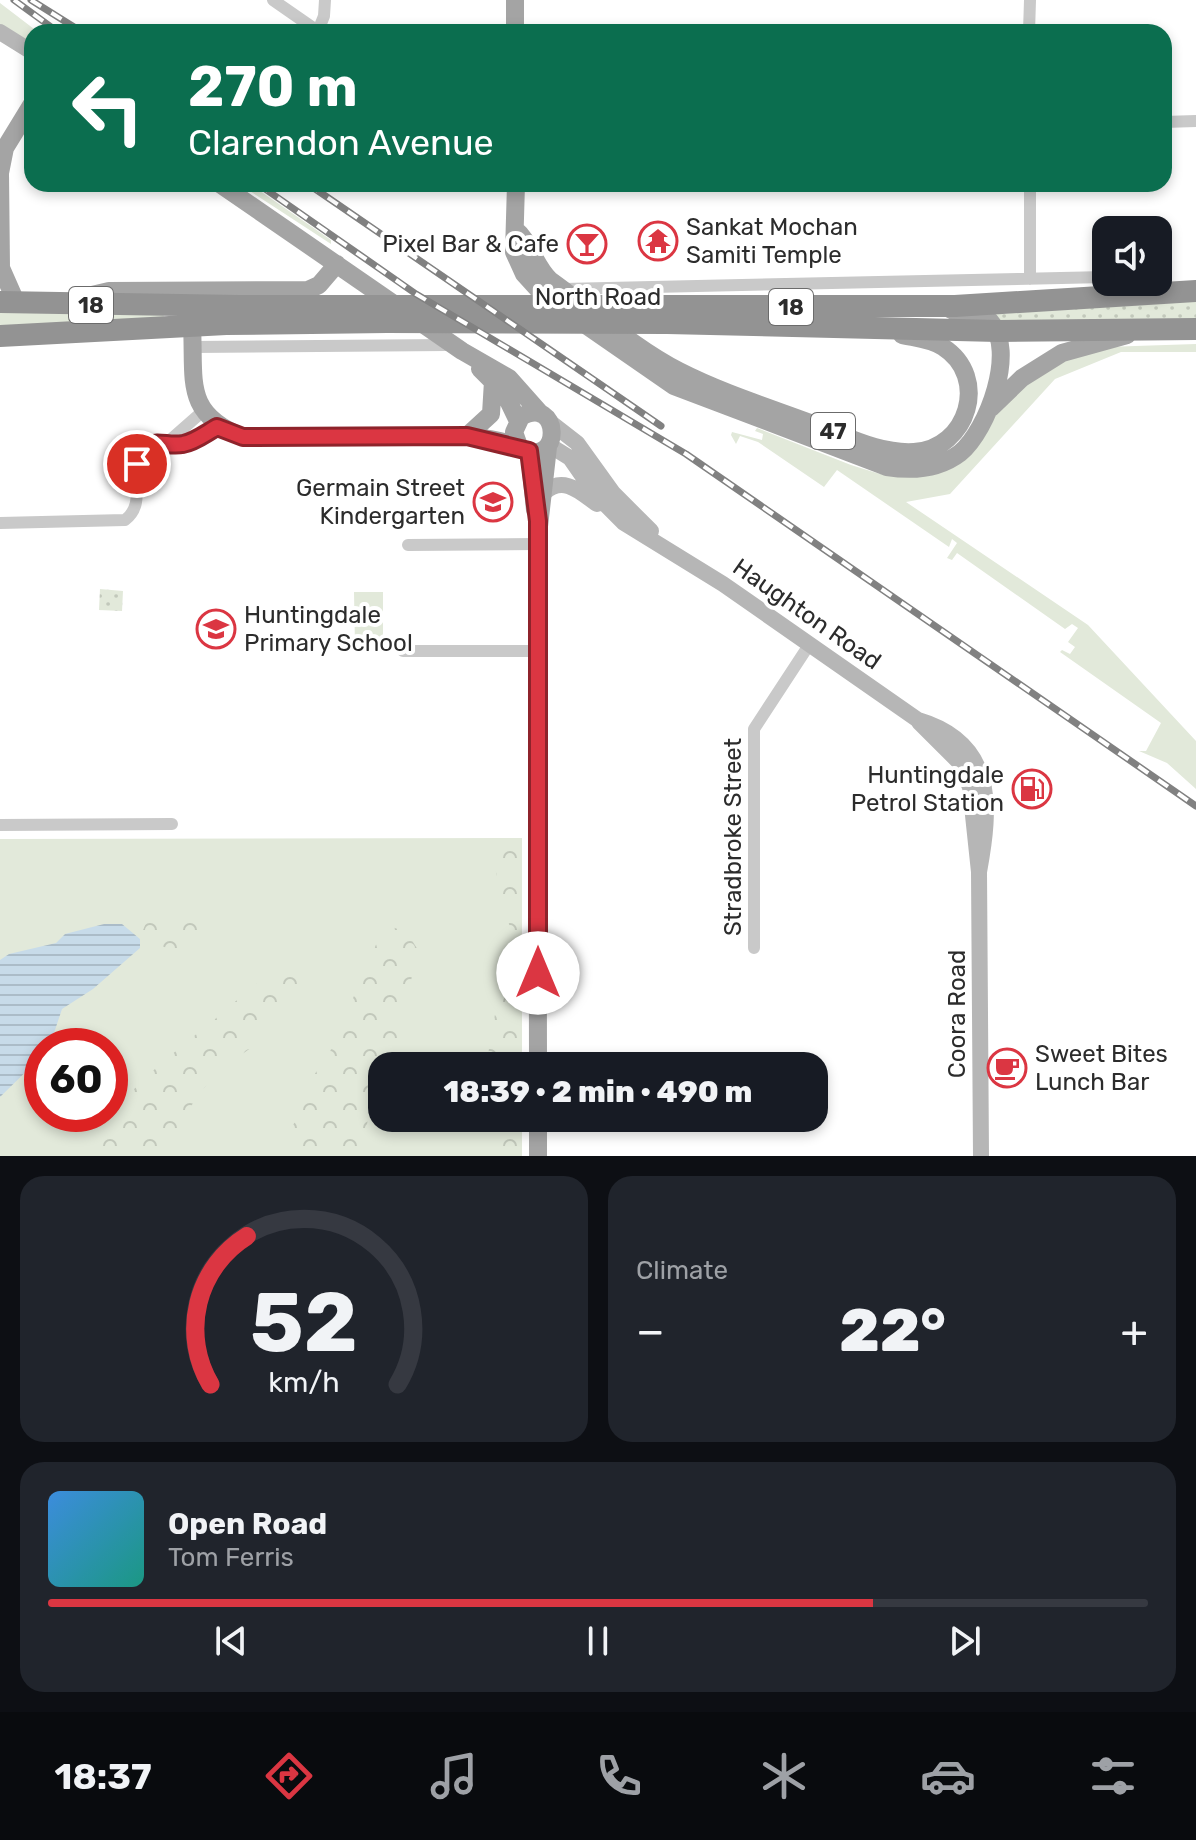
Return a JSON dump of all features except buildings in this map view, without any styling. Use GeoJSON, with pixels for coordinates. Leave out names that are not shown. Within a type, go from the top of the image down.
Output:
{"type":"FeatureCollection","features":[{"type":"Feature","properties":{"kind":"highway","name":"North Road"},"geometry":{"type":"LineString","coordinates":[[1172,292],[1196,291]]}},
{"type":"Feature","properties":{"kind":"highway","name":"North Road"},"geometry":{"type":"LineString","coordinates":[[8,302],[166,306],[644,308],[942,306],[1095,296]]}},
{"type":"Feature","properties":{"kind":"highway","name":"North Road"},"geometry":{"type":"LineString","coordinates":[[0,336],[192,336],[226,324],[667,323],[998,331],[1196,329]]}},
{"type":"Feature","properties":{"kind":"main road"},"geometry":{"type":"LineString","coordinates":[[515,0],[515,24]]}},
{"type":"Feature","properties":{"kind":"main road"},"geometry":{"type":"LineString","coordinates":[[8,302],[1,268],[0,173],[5,148],[24,117]]}},
{"type":"Feature","properties":{"kind":"main road","name":"Haughton Road"},"geometry":{"type":"LineString","coordinates":[[232,192],[462,351],[509,378],[545,418]]}},
{"type":"Feature","properties":{"kind":"main road","name":"47"},"geometry":{"type":"LineString","coordinates":[[516,192],[513,246],[518,262],[544,296],[674,386],[901,469],[933,466],[959,453],[978,431],[987,411],[1000,363],[998,331]]}},
{"type":"Feature","properties":{"kind":"main road","name":"47"},"geometry":{"type":"LineString","coordinates":[[516,230],[523,236],[538,267],[563,289],[661,360],[694,378],[879,448],[917,452],[942,444],[957,430],[968,407],[968,384],[962,365],[936,343],[868,328]]}},
{"type":"Feature","properties":{"kind":"main road"},"geometry":{"type":"LineString","coordinates":[[53,304],[109,291],[308,290],[319,285],[337,264]]}},
{"type":"Feature","properties":{"kind":"main road"},"geometry":{"type":"LineString","coordinates":[[942,306],[967,318],[990,321],[998,331]]}},
{"type":"Feature","properties":{"kind":"main road"},"geometry":{"type":"LineString","coordinates":[[987,411],[1022,378],[1062,353],[1153,329]]}},
{"type":"Feature","properties":{"kind":"main road"},"geometry":{"type":"LineString","coordinates":[[192,336],[196,401],[217,427],[243,437],[467,436],[524,449],[548,446]]}},
{"type":"Feature","properties":{"kind":"main road","name":"Haughton Road"},"geometry":{"type":"LineString","coordinates":[[462,351],[493,381],[513,407],[517,422]]}},
{"type":"Feature","properties":{"kind":"main road"},"geometry":{"type":"LineString","coordinates":[[467,436],[491,414],[493,381]]}},
{"type":"Feature","properties":{"kind":"main road"},"geometry":{"type":"LineString","coordinates":[[467,436],[517,422],[527,414],[545,418],[553,435],[548,446],[537,544],[538,1052]]}},
{"type":"Feature","properties":{"kind":"main road"},"geometry":{"type":"LineString","coordinates":[[517,422],[514,432],[524,449],[538,521]]}},
{"type":"Feature","properties":{"kind":"main road"},"geometry":{"type":"LineString","coordinates":[[538,1132],[538,1156]]}},
{"type":"Feature","properties":{"kind":"street"},"geometry":{"type":"LineString","coordinates":[[273,0],[307,24]]}},
{"type":"Feature","properties":{"kind":"street"},"geometry":{"type":"LineString","coordinates":[[321,24],[325,0]]}},
{"type":"Feature","properties":{"kind":"street"},"geometry":{"type":"LineString","coordinates":[[0,32],[24,49]]}},
{"type":"Feature","properties":{"kind":"street"},"geometry":{"type":"LineString","coordinates":[[1172,122],[1196,121]]}},
{"type":"Feature","properties":{"kind":"street"},"geometry":{"type":"LineString","coordinates":[[1030,192],[1030,279]]}},
{"type":"Feature","properties":{"kind":"street","name":"North Road"},"geometry":{"type":"LineString","coordinates":[[563,289],[1092,277]]}},
{"type":"Feature","properties":{"kind":"street"},"geometry":{"type":"LineString","coordinates":[[942,306],[967,280]]}},
{"type":"Feature","properties":{"kind":"street","name":"North Road"},"geometry":{"type":"LineString","coordinates":[[192,336],[436,343],[462,351]]}},
{"type":"Feature","properties":{"kind":"street"},"geometry":{"type":"LineString","coordinates":[[169,441],[202,412]]}},
{"type":"Feature","properties":{"kind":"street","name":"Haughton Road"},"geometry":{"type":"LineString","coordinates":[[545,418],[577,443],[613,493],[667,547]]}},
{"type":"Feature","properties":{"kind":"street"},"geometry":{"type":"LineString","coordinates":[[0,523],[125,520],[136,508],[140,455],[152,444],[169,441],[186,444],[217,427]]}},
{"type":"Feature","properties":{"kind":"street","name":"Haughton Road"},"geometry":{"type":"LineString","coordinates":[[548,446],[570,458],[618,518],[667,547],[918,720],[926,732],[975,778]]}},
{"type":"Feature","properties":{"kind":"street"},"geometry":{"type":"LineString","coordinates":[[545,492],[556,485],[570,486],[618,518]]}},
{"type":"Feature","properties":{"kind":"street"},"geometry":{"type":"LineString","coordinates":[[408,545],[537,544]]}},
{"type":"Feature","properties":{"kind":"street","name":"Stradbroke Street"},"geometry":{"type":"LineString","coordinates":[[754,948],[754,729],[809,645]]}},
{"type":"Feature","properties":{"kind":"street"},"geometry":{"type":"LineString","coordinates":[[403,651],[538,651]]}},
{"type":"Feature","properties":{"kind":"street","name":"Coora Road"},"geometry":{"type":"LineString","coordinates":[[975,778],[979,872],[981,1156]]}},
{"type":"Feature","properties":{"kind":"street"},"geometry":{"type":"LineString","coordinates":[[0,825],[172,824]]}},
{"type":"Feature","properties":{"kind":"green space"},"geometry":{"type":"Polygon","coordinates":[[[0,3],[28,24],[24,24],[24,41],[0,24],[0,3]]]}},
{"type":"Feature","properties":{"kind":"green space"},"geometry":{"type":"Polygon","coordinates":[[[251,192],[262,192],[331,240],[331,244],[251,192]]]}},
{"type":"Feature","properties":{"kind":"green space"},"geometry":{"type":"Polygon","coordinates":[[[1196,298],[1196,320],[1013,325],[974,316],[1196,298]]]}},
{"type":"Feature","properties":{"kind":"green space"},"geometry":{"type":"Polygon","coordinates":[[[0,312],[163,312],[164,318],[0,326],[0,312]]]}},
{"type":"Feature","properties":{"kind":"green space"},"geometry":{"type":"Polygon","coordinates":[[[1196,344],[1196,352],[1121,352],[1055,379],[950,494],[906,502],[1088,625],[1196,741],[1196,789],[1167,763],[1139,751],[1146,751],[1161,723],[1060,652],[1070,654],[1075,647],[1068,642],[1078,628],[1072,624],[1065,629],[957,553],[952,560],[947,558],[957,543],[952,539],[949,547],[837,470],[824,487],[758,442],[740,436],[736,444],[731,435],[732,432],[762,440],[763,434],[755,431],[757,428],[851,465],[880,474],[905,476],[985,432],[1002,405],[1024,384],[1057,363],[1105,347],[1196,344]]]}},
{"type":"Feature","properties":{"kind":"green space"},"geometry":{"type":"Polygon","coordinates":[[[100,589],[123,591],[122,611],[99,610],[100,589]]]}},
{"type":"Feature","properties":{"kind":"green space"},"geometry":{"type":"Polygon","coordinates":[[[354,592],[383,592],[383,647],[355,647],[354,592]]]}},
{"type":"Feature","properties":{"kind":"green space"},"geometry":{"type":"Polygon","coordinates":[[[522,838],[522,1052],[368,1052],[368,1132],[522,1132],[522,1156],[0,1156],[0,839],[522,838]]]}},
{"type":"Feature","properties":{"kind":"green space"},"geometry":{"type":"Polygon","coordinates":[[[518,844],[519,1052],[488,1052],[510,928],[493,860],[501,846],[518,844]]]}},
{"type":"Feature","properties":{"kind":"green space"},"geometry":{"type":"Polygon","coordinates":[[[220,913],[217,926],[210,936],[188,948],[163,947],[151,940],[143,930],[146,923],[158,918],[190,922],[220,913]]]}},
{"type":"Feature","properties":{"kind":"green space"},"geometry":{"type":"Polygon","coordinates":[[[391,927],[406,931],[418,950],[395,1052],[368,1052],[368,1118],[362,1156],[272,1156],[295,1122],[309,1082],[329,1054],[381,933],[391,927]]]}},
{"type":"Feature","properties":{"kind":"green space"},"geometry":{"type":"Polygon","coordinates":[[[293,959],[301,964],[304,975],[255,1045],[221,1069],[196,1097],[166,1156],[88,1156],[101,1132],[128,1132],[128,1096],[143,1080],[293,959]]]}},
{"type":"Feature","properties":{"kind":"green space"},"geometry":{"type":"Polygon","coordinates":[[[485,1132],[519,1132],[519,1156],[481,1156],[485,1132]]]}},
{"type":"Feature","properties":{"kind":"water"},"geometry":{"type":"Polygon","coordinates":[[[104,924],[122,924],[140,939],[140,948],[93,989],[62,1009],[56,1028],[24,1028],[24,1074],[0,1097],[0,960],[9,954],[56,943],[65,934],[104,924]]]}},
{"type":"Feature","properties":{"kind":"railway"},"geometry":{"type":"LineString","coordinates":[[14,0],[47,24]]}},
{"type":"Feature","properties":{"kind":"railway"},"geometry":{"type":"LineString","coordinates":[[31,0],[69,24]]}},
{"type":"Feature","properties":{"kind":"railway"},"geometry":{"type":"LineString","coordinates":[[269,192],[416,294],[686,454],[1196,806]]}},
{"type":"Feature","properties":{"kind":"railway"},"geometry":{"type":"LineString","coordinates":[[320,192],[661,426]]}},
{"type":"Feature","properties":{"kind":"place","name":"Sankat Mochan Samiti Temple"},"geometry":{"type":"Point","coordinates":[658,241]}},
{"type":"Feature","properties":{"kind":"place","name":"Pixel Bar & Cafe"},"geometry":{"type":"Point","coordinates":[587,244]}},
{"type":"Feature","properties":{"kind":"place","name":"Germain Street Kindergarten"},"geometry":{"type":"Point","coordinates":[493,502]}},
{"type":"Feature","properties":{"kind":"place","name":"Huntingdale Primary School"},"geometry":{"type":"Point","coordinates":[216,629]}},
{"type":"Feature","properties":{"kind":"place","name":"Huntingdale Petrol Station"},"geometry":{"type":"Point","coordinates":[1032,789]}},
{"type":"Feature","properties":{"kind":"place","name":"Sweet Bites Lunch Bar"},"geometry":{"type":"Point","coordinates":[1007,1068]}},
{"type":"Feature","properties":{"kind":"route"},"geometry":{"type":"LineString","coordinates":[[137,464],[143,451],[152,444],[169,441],[174,445],[186,444],[217,427],[243,437],[467,436],[519,446],[529,451],[538,521],[538,973]]}}]}
